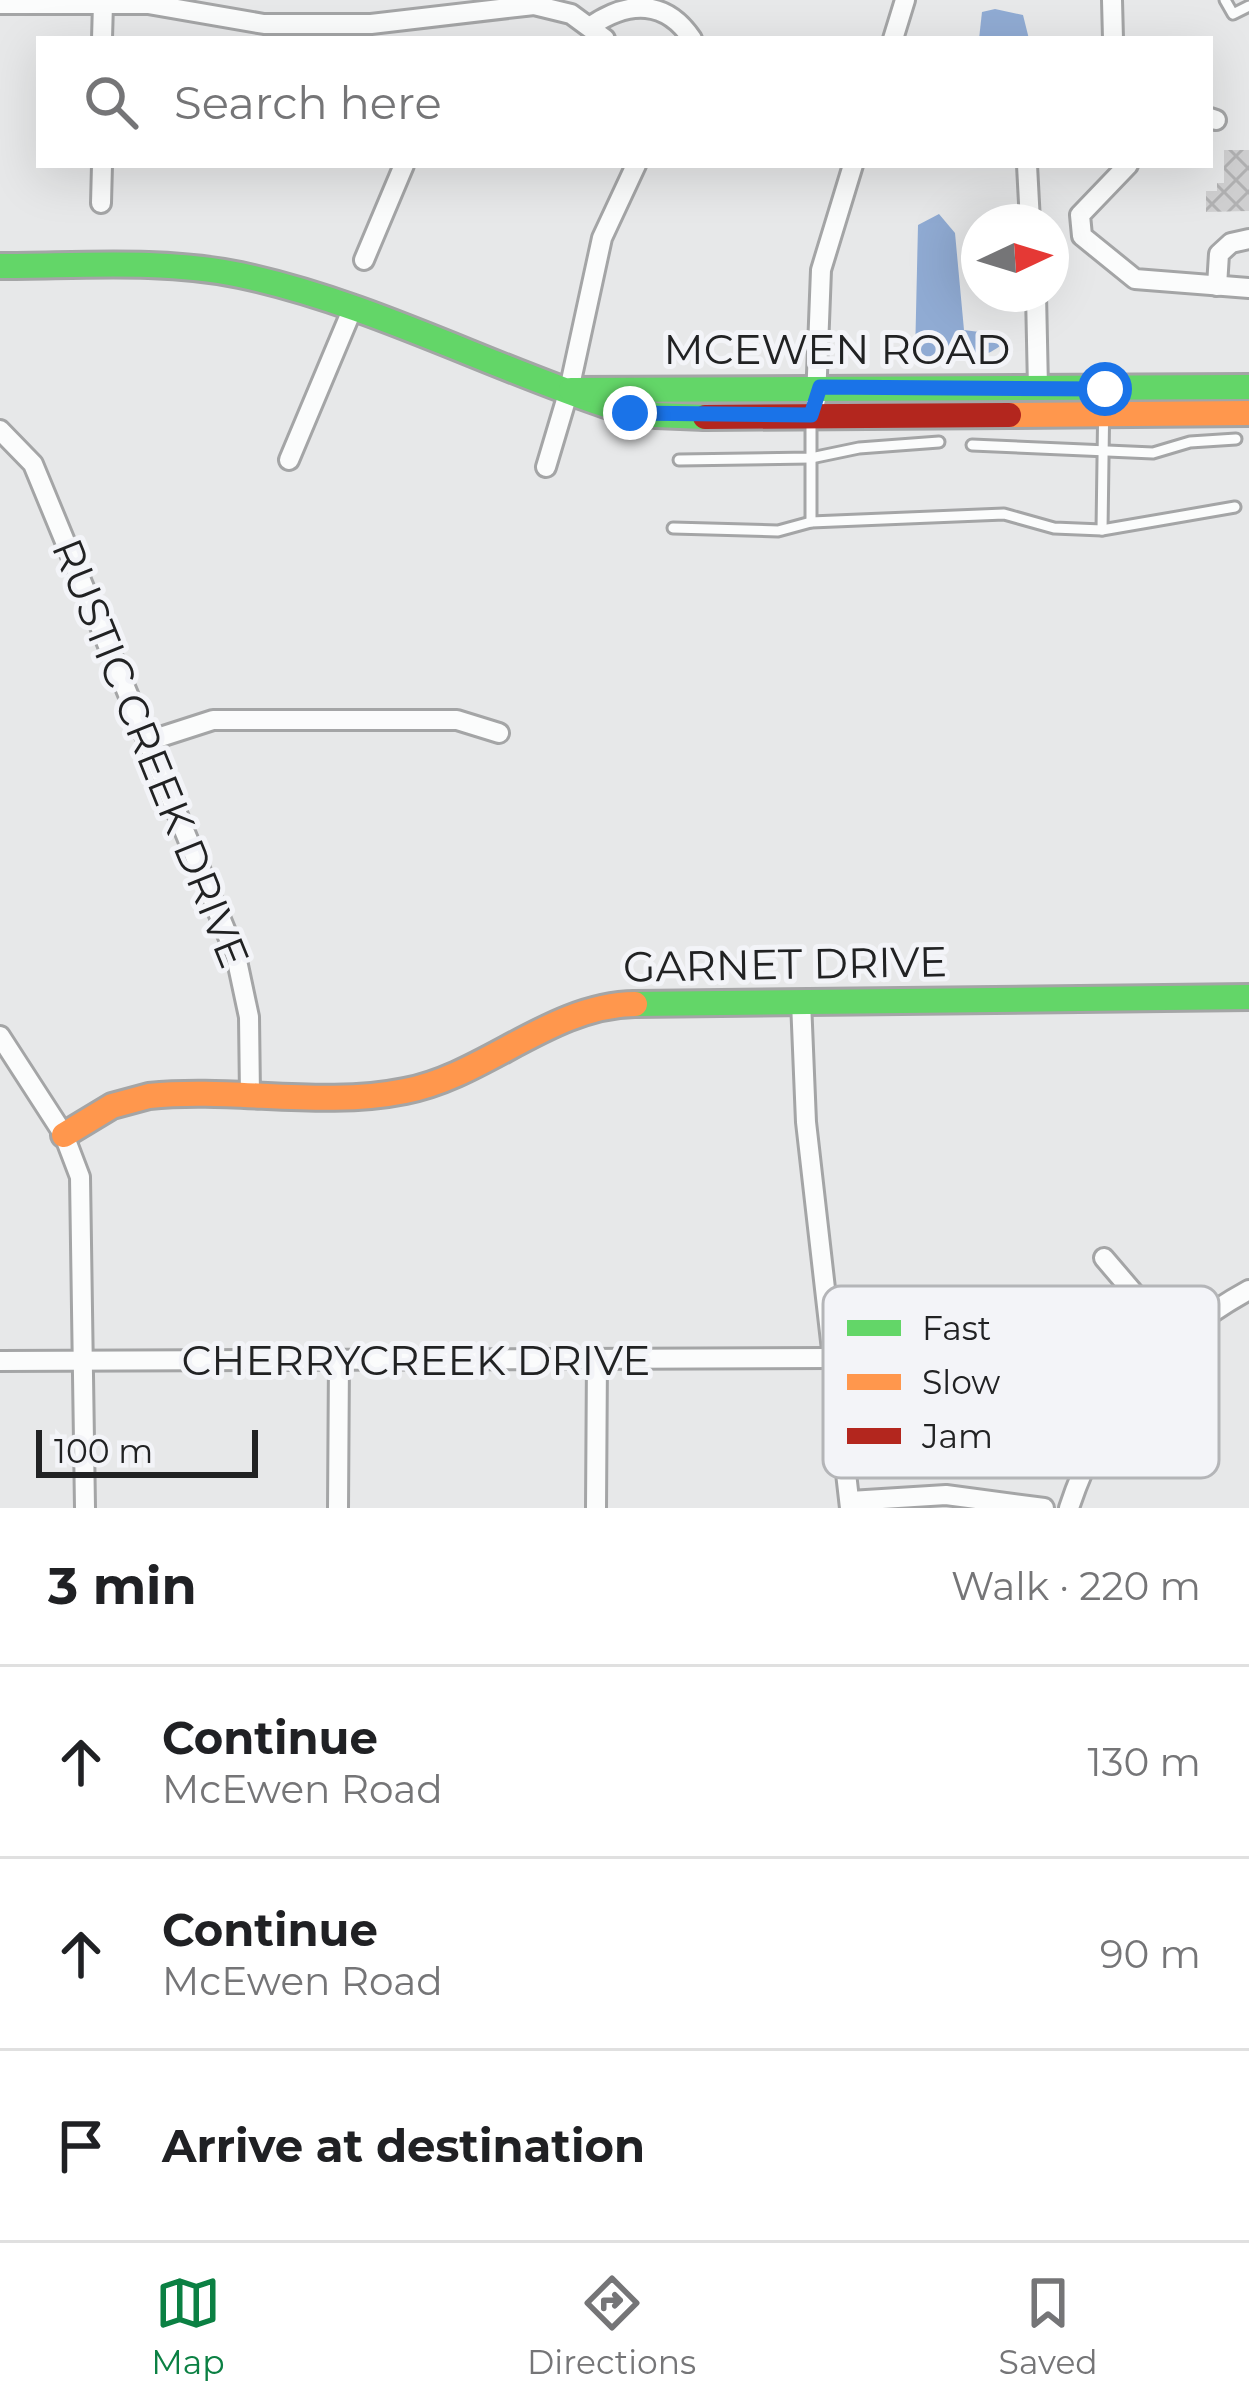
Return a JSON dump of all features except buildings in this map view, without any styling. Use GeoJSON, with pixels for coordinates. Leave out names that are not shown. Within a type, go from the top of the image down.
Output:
{"type":"FeatureCollection","features":[{"type":"Feature","properties":{"kind":"street"},"geometry":{"type":"LineString","coordinates":[[894,36],[905,0]]}},
{"type":"Feature","properties":{"kind":"street"},"geometry":{"type":"LineString","coordinates":[[1112,0],[1113,36]]}},
{"type":"Feature","properties":{"kind":"street"},"geometry":{"type":"LineString","coordinates":[[102,36],[103,3]]}},
{"type":"Feature","properties":{"kind":"street"},"geometry":{"type":"LineString","coordinates":[[0,4],[148,4],[264,24],[429,29],[491,6],[533,5],[598,33],[631,3],[652,4],[680,19],[690,36]]}},
{"type":"Feature","properties":{"kind":"street"},"geometry":{"type":"LineString","coordinates":[[101,168],[101,203]]}},
{"type":"Feature","properties":{"kind":"street"},"geometry":{"type":"LineString","coordinates":[[364,260],[403,168]]}},
{"type":"Feature","properties":{"kind":"street"},"geometry":{"type":"LineString","coordinates":[[546,467],[569,390],[602,238],[635,168]]}},
{"type":"Feature","properties":{"kind":"street"},"geometry":{"type":"LineString","coordinates":[[811,415],[820,387],[821,270],[852,168]]}},
{"type":"Feature","properties":{"kind":"street"},"geometry":{"type":"LineString","coordinates":[[1027,168],[1029,204]]}},
{"type":"Feature","properties":{"kind":"street"},"geometry":{"type":"LineString","coordinates":[[1125,168],[1080,215],[1082,236],[1135,279],[1249,288]]}},
{"type":"Feature","properties":{"kind":"street"},"geometry":{"type":"LineString","coordinates":[[1217,286],[1220,254],[1232,243],[1249,239]]}},
{"type":"Feature","properties":{"kind":"street","name":"MCEWEN ROAD"},"geometry":{"type":"LineString","coordinates":[[0,266],[198,269],[273,282],[569,390],[606,409],[670,417],[1104,401],[1249,386]]}},
{"type":"Feature","properties":{"kind":"street"},"geometry":{"type":"LineString","coordinates":[[290,460],[352,310]]}},
{"type":"Feature","properties":{"kind":"street"},"geometry":{"type":"LineString","coordinates":[[1036,312],[1038,388]]}},
{"type":"Feature","properties":{"kind":"street","name":"MCEWEN ROAD"},"geometry":{"type":"LineString","coordinates":[[569,390],[610,386],[1038,388],[1104,401],[1249,413]]}},
{"type":"Feature","properties":{"kind":"street","name":"RUSTIC CREEK DRIVE"},"geometry":{"type":"LineString","coordinates":[[0,430],[33,464],[241,969],[249,1017],[250,1095]]}},
{"type":"Feature","properties":{"kind":"street"},"geometry":{"type":"LineString","coordinates":[[148,741],[213,721],[457,720],[499,733]]}},
{"type":"Feature","properties":{"kind":"street","name":"GARNET DRIVE"},"geometry":{"type":"LineString","coordinates":[[64,1135],[100,1112],[136,1098],[374,1095],[422,1088],[567,1016],[621,1004],[1249,997]]}},
{"type":"Feature","properties":{"kind":"street"},"geometry":{"type":"LineString","coordinates":[[801,1001],[801,1063],[824,1286]]}},
{"type":"Feature","properties":{"kind":"street"},"geometry":{"type":"LineString","coordinates":[[0,1036],[6,1058],[64,1135],[83,1198],[86,1508]]}},
{"type":"Feature","properties":{"kind":"street"},"geometry":{"type":"LineString","coordinates":[[1104,1258],[1128,1286]]}},
{"type":"Feature","properties":{"kind":"street"},"geometry":{"type":"LineString","coordinates":[[1219,1310],[1249,1290]]}},
{"type":"Feature","properties":{"kind":"street"},"geometry":{"type":"LineString","coordinates":[[596,1508],[597,1358]]}},
{"type":"Feature","properties":{"kind":"street","name":"CHERRYCREEK DRIVE"},"geometry":{"type":"LineString","coordinates":[[0,1361],[823,1358]]}},
{"type":"Feature","properties":{"kind":"street"},"geometry":{"type":"LineString","coordinates":[[338,1508],[339,1359]]}},
{"type":"Feature","properties":{"kind":"street"},"geometry":{"type":"LineString","coordinates":[[1069,1508],[1082,1478]]}},
{"type":"Feature","properties":{"kind":"street"},"geometry":{"type":"LineString","coordinates":[[850,1505],[946,1495],[1044,1508]]}},
{"type":"Feature","properties":{"kind":"lane"},"geometry":{"type":"LineString","coordinates":[[1225,0],[1233,14],[1249,5]]}},
{"type":"Feature","properties":{"kind":"lane"},"geometry":{"type":"LineString","coordinates":[[1102,530],[1104,401]]}},
{"type":"Feature","properties":{"kind":"lane"},"geometry":{"type":"LineString","coordinates":[[811,415],[811,522]]}},
{"type":"Feature","properties":{"kind":"lane"},"geometry":{"type":"LineString","coordinates":[[972,445],[1153,453],[1190,442],[1237,439]]}},
{"type":"Feature","properties":{"kind":"lane"},"geometry":{"type":"LineString","coordinates":[[679,460],[811,458],[859,448],[939,442]]}},
{"type":"Feature","properties":{"kind":"lane"},"geometry":{"type":"LineString","coordinates":[[673,527],[778,531],[811,522],[1004,514],[1054,528],[1102,530],[1235,507]]}},
{"type":"Feature","properties":{"kind":"water"},"geometry":{"type":"Polygon","coordinates":[[[995,9],[1023,15],[1028,36],[979,36],[982,12],[995,9]]]}},
{"type":"Feature","properties":{"kind":"water"},"geometry":{"type":"Polygon","coordinates":[[[939,214],[955,233],[964,330],[987,333],[1003,344],[993,351],[950,361],[915,357],[918,225],[939,214]]]}},
{"type":"Feature","properties":{"kind":"traffic: fast"},"geometry":{"type":"LineString","coordinates":[[0,266],[151,265],[240,275],[334,301],[606,405],[656,415],[705,417]]}},
{"type":"Feature","properties":{"kind":"traffic: fast"},"geometry":{"type":"LineString","coordinates":[[571,390],[1249,387]]}},
{"type":"Feature","properties":{"kind":"traffic: fast"},"geometry":{"type":"LineString","coordinates":[[635,1004],[1249,997]]}},
{"type":"Feature","properties":{"kind":"traffic: slow"},"geometry":{"type":"LineString","coordinates":[[1009,415],[1249,413]]}},
{"type":"Feature","properties":{"kind":"traffic: slow"},"geometry":{"type":"LineString","coordinates":[[64,1135],[112,1106],[149,1096],[342,1098],[405,1091],[463,1071],[575,1016],[635,1004]]}},
{"type":"Feature","properties":{"kind":"traffic: jam"},"geometry":{"type":"LineString","coordinates":[[705,417],[1009,415]]}},
{"type":"Feature","properties":{"kind":"route"},"geometry":{"type":"LineString","coordinates":[[630,413],[811,415],[820,387],[1105,389]]}}]}
